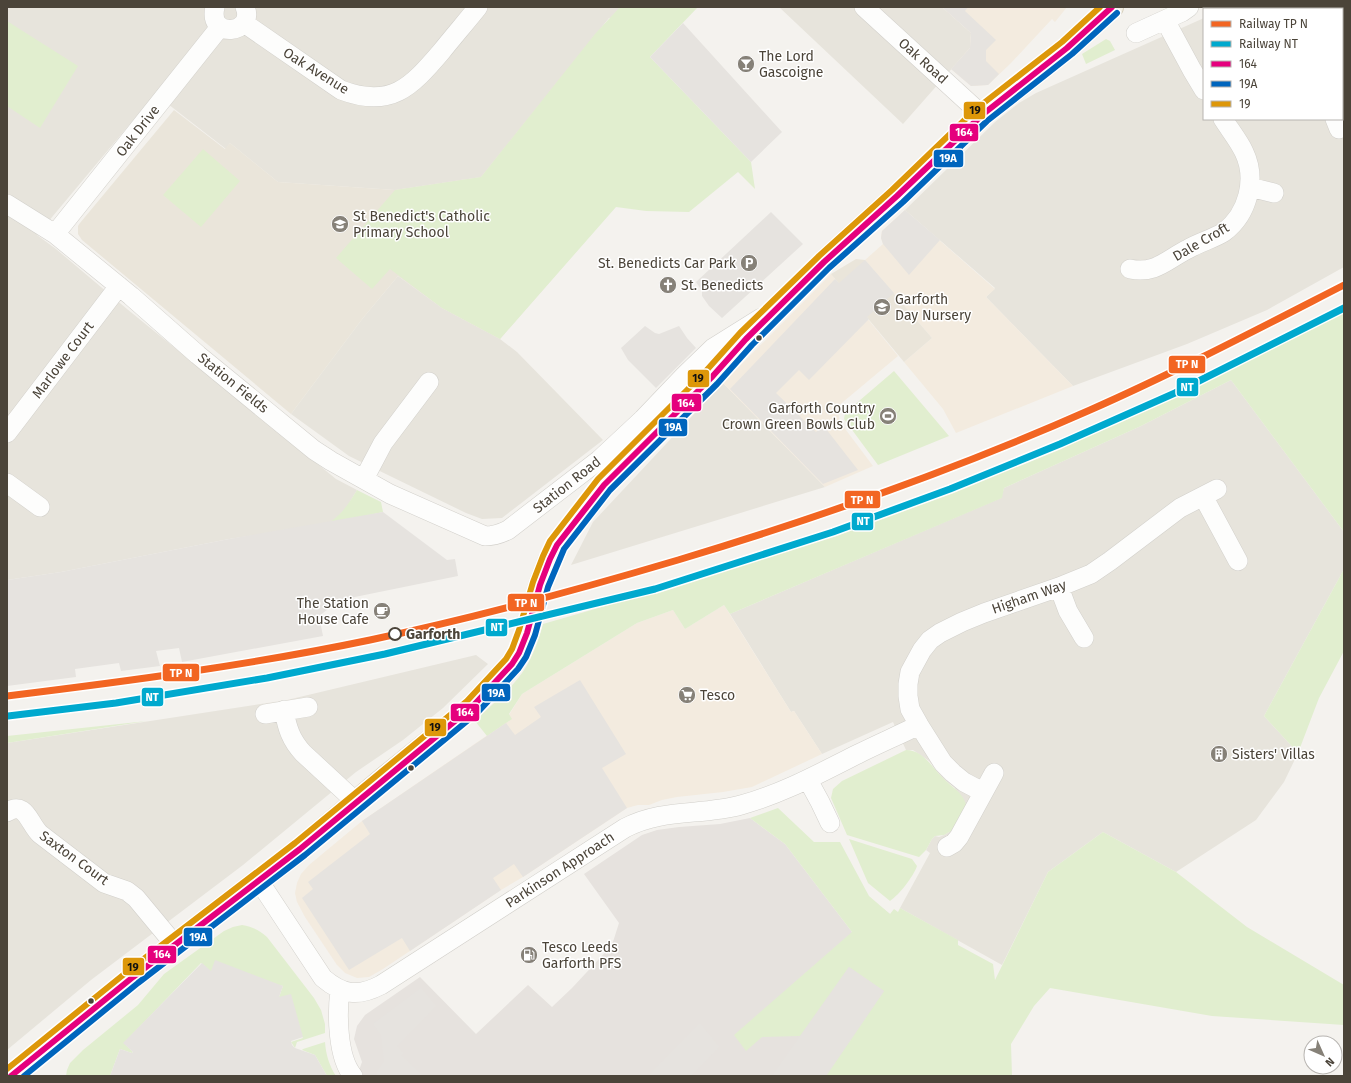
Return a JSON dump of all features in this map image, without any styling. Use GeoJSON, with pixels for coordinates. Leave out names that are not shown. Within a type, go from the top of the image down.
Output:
{"type":"FeatureCollection","features":[{"type":"Feature","properties":{"kind":"main road"},"geometry":{"type":"LineString","coordinates":[[11,1076],[133,977],[320,833],[472,707],[512,664],[519,653],[527,634],[540,585],[550,559],[557,546],[604,484],[711,378],[738,348],[824,262],[982,115],[1068,48],[1112,7]]}},
{"type":"Feature","properties":{"kind":"street"},"geometry":{"type":"LineString","coordinates":[[215,7],[213,15],[215,22],[220,27],[227,30],[234,30],[240,27],[245,15]]}},
{"type":"Feature","properties":{"kind":"street","name":"Oak Avenue"},"geometry":{"type":"LineString","coordinates":[[245,15],[341,90],[355,96],[370,98],[398,92],[411,84],[422,74],[478,7]]}},
{"type":"Feature","properties":{"kind":"street","name":"Oak Road"},"geometry":{"type":"LineString","coordinates":[[864,7],[982,115]]}},
{"type":"Feature","properties":{"kind":"street"},"geometry":{"type":"LineString","coordinates":[[1136,33],[1189,7]]}},
{"type":"Feature","properties":{"kind":"street"},"geometry":{"type":"LineString","coordinates":[[1165,20],[1203,88]]}},
{"type":"Feature","properties":{"kind":"street","name":"Oak Drive"},"geometry":{"type":"LineString","coordinates":[[55,234],[220,27]]}},
{"type":"Feature","properties":{"kind":"street","name":"Dale Croft"},"geometry":{"type":"LineString","coordinates":[[1130,269],[1139,271],[1159,267],[1189,248],[1213,238],[1224,231],[1234,223],[1242,212],[1250,187],[1248,164],[1244,153],[1224,120]]}},
{"type":"Feature","properties":{"kind":"street"},"geometry":{"type":"LineString","coordinates":[[1250,187],[1274,193]]}},
{"type":"Feature","properties":{"kind":"street","name":"Station Fields"},"geometry":{"type":"LineString","coordinates":[[7,204],[55,234],[119,286],[198,355],[314,450],[331,461],[401,499],[477,533]]}},
{"type":"Feature","properties":{"kind":"street","name":"Marlowe Court"},"geometry":{"type":"LineString","coordinates":[[7,433],[119,286]]}},
{"type":"Feature","properties":{"kind":"street","name":"Station Road"},"geometry":{"type":"LineString","coordinates":[[477,533],[485,536],[501,534],[519,522],[599,460],[643,419],[713,348],[776,309]]}},
{"type":"Feature","properties":{"kind":"street"},"geometry":{"type":"LineString","coordinates":[[364,479],[383,443],[429,382]]}},
{"type":"Feature","properties":{"kind":"street"},"geometry":{"type":"LineString","coordinates":[[7,483],[40,507]]}},
{"type":"Feature","properties":{"kind":"street","name":"Higham Way"},"geometry":{"type":"LineString","coordinates":[[983,792],[964,782],[943,763],[910,709],[908,684],[910,672],[915,660],[930,640],[962,622],[1091,574],[1180,508],[1210,493],[1238,561]]}},
{"type":"Feature","properties":{"kind":"street"},"geometry":{"type":"LineString","coordinates":[[1059,587],[1068,611],[1084,638]]}},
{"type":"Feature","properties":{"kind":"street"},"geometry":{"type":"LineString","coordinates":[[265,714],[308,707]]}},
{"type":"Feature","properties":{"kind":"street"},"geometry":{"type":"LineString","coordinates":[[284,710],[288,729],[296,745],[356,802]]}},
{"type":"Feature","properties":{"kind":"street","name":"Parkinson Approach"},"geometry":{"type":"LineString","coordinates":[[259,881],[323,978],[340,990],[357,993],[370,991],[382,985],[635,822],[662,815],[711,811],[740,806],[808,780],[919,725]]}},
{"type":"Feature","properties":{"kind":"street"},"geometry":{"type":"LineString","coordinates":[[947,847],[954,843],[959,837],[994,773]]}},
{"type":"Feature","properties":{"kind":"street"},"geometry":{"type":"LineString","coordinates":[[808,780],[830,823]]}},
{"type":"Feature","properties":{"kind":"street","name":"Saxton Court"},"geometry":{"type":"LineString","coordinates":[[7,812],[15,809],[24,811],[28,815],[36,830],[92,875],[104,883],[127,891],[136,898],[175,945]]}},
{"type":"Feature","properties":{"kind":"street"},"geometry":{"type":"LineString","coordinates":[[340,990],[338,1003],[341,1049],[345,1062],[353,1076]]}},
{"type":"Feature","properties":{"kind":"shaded area"},"geometry":{"type":"Polygon","coordinates":[[[7,7],[698,7],[609,18],[481,177],[395,190],[278,182],[230,143],[226,149],[155,94],[37,235],[336,479],[357,490],[345,510],[334,520],[325,525],[229,539],[61,572],[7,580],[7,7]]]}},
{"type":"Feature","properties":{"kind":"shaded area"},"geometry":{"type":"Polygon","coordinates":[[[779,7],[942,7],[971,33],[970,48],[903,124],[779,7]]]}},
{"type":"Feature","properties":{"kind":"shaded area"},"geometry":{"type":"Polygon","coordinates":[[[942,7],[1067,7],[1055,22],[1052,19],[988,85],[971,86],[951,69],[970,48],[971,33],[942,7]]]}},
{"type":"Feature","properties":{"kind":"shaded area"},"geometry":{"type":"Polygon","coordinates":[[[942,7],[968,7],[965,11],[996,40],[986,50],[986,61],[999,74],[988,85],[971,86],[951,69],[970,48],[971,33],[942,7]]]}},
{"type":"Feature","properties":{"kind":"shaded area"},"geometry":{"type":"Polygon","coordinates":[[[1344,7],[1344,267],[1267,310],[1187,344],[1073,386],[986,297],[995,288],[905,210],[995,122],[1019,103],[1036,93],[1203,18],[1203,120],[1343,120],[1343,8],[1225,8],[1344,7]]]}},
{"type":"Feature","properties":{"kind":"shaded area"},"geometry":{"type":"Polygon","coordinates":[[[683,23],[782,132],[751,162],[650,57],[683,23]]]}},
{"type":"Feature","properties":{"kind":"shaded area","name":"St Benedict's Catholic Primary School"},"geometry":{"type":"Polygon","coordinates":[[[595,34],[616,206],[500,339],[442,308],[398,276],[363,318],[291,414],[82,240],[78,234],[78,226],[80,223],[174,110],[225,149],[230,143],[278,182],[395,190],[481,177],[595,34]]]}},
{"type":"Feature","properties":{"kind":"shaded area"},"geometry":{"type":"Polygon","coordinates":[[[905,210],[995,289],[986,297],[1073,386],[956,433],[943,409],[904,362],[932,338],[865,260],[883,244],[881,238],[882,231],[905,210]]]}},
{"type":"Feature","properties":{"kind":"shaded area"},"geometry":{"type":"Polygon","coordinates":[[[905,210],[940,240],[909,275],[883,244],[881,238],[882,231],[905,210]]]}},
{"type":"Feature","properties":{"kind":"shaded area","name":"St. Benedicts Car Park"},"geometry":{"type":"Polygon","coordinates":[[[771,212],[803,244],[722,318],[709,306],[702,296],[702,291],[696,282],[771,212]]]}},
{"type":"Feature","properties":{"kind":"shaded area","name":"Garforth Day Nursery"},"geometry":{"type":"Polygon","coordinates":[[[856,259],[865,260],[932,338],[904,362],[831,274],[856,259]]]}},
{"type":"Feature","properties":{"kind":"shaded area"},"geometry":{"type":"Polygon","coordinates":[[[865,260],[894,293],[867,317],[869,319],[809,380],[799,370],[776,393],[816,432],[823,425],[858,470],[823,484],[730,389],[835,279],[839,283],[865,260]]]}},
{"type":"Feature","properties":{"kind":"shaded area"},"geometry":{"type":"Polygon","coordinates":[[[831,274],[898,356],[837,407],[840,422],[873,466],[825,487],[723,383],[831,274]]]}},
{"type":"Feature","properties":{"kind":"shaded area"},"geometry":{"type":"Polygon","coordinates":[[[398,276],[442,308],[500,339],[517,352],[603,440],[502,518],[482,519],[466,513],[349,456],[291,414],[363,318],[398,276]]]}},
{"type":"Feature","properties":{"kind":"shaded area"},"geometry":{"type":"Polygon","coordinates":[[[645,326],[659,334],[679,326],[696,348],[656,388],[628,360],[621,348],[645,326]]]}},
{"type":"Feature","properties":{"kind":"shaded area"},"geometry":{"type":"Polygon","coordinates":[[[1231,380],[1344,532],[1344,569],[1264,716],[1298,753],[1284,782],[1256,820],[1176,872],[1103,832],[1048,872],[1002,965],[900,908],[930,853],[926,850],[932,839],[935,836],[939,837],[953,830],[955,788],[942,778],[929,761],[913,750],[906,750],[893,722],[822,754],[794,711],[791,712],[730,614],[1001,498],[1004,488],[1141,426],[1231,380]]]}},
{"type":"Feature","properties":{"kind":"shaded area"},"geometry":{"type":"Polygon","coordinates":[[[723,383],[825,487],[571,565],[593,522],[723,383]]]}},
{"type":"Feature","properties":{"kind":"shaded area"},"geometry":{"type":"Polygon","coordinates":[[[383,512],[447,560],[455,559],[458,576],[340,600],[319,616],[323,636],[182,662],[179,648],[156,651],[160,666],[121,671],[119,663],[75,669],[76,677],[7,686],[7,580],[61,572],[229,539],[383,512]]]}},
{"type":"Feature","properties":{"kind":"shaded area"},"geometry":{"type":"Polygon","coordinates":[[[724,605],[791,712],[794,711],[822,754],[752,787],[677,797],[662,800],[649,805],[638,805],[627,808],[369,977],[357,978],[345,973],[337,965],[305,917],[297,902],[295,893],[297,883],[301,874],[309,865],[362,821],[511,719],[509,715],[522,694],[637,623],[673,610],[685,629],[724,605]]]}},
{"type":"Feature","properties":{"kind":"shaded area"},"geometry":{"type":"Polygon","coordinates":[[[476,655],[488,664],[443,708],[403,740],[356,772],[243,865],[91,980],[7,1050],[7,743],[287,700],[476,655]]]}},
{"type":"Feature","properties":{"kind":"shaded area"},"geometry":{"type":"Polygon","coordinates":[[[580,680],[626,754],[602,768],[627,808],[523,877],[514,864],[493,878],[501,890],[410,951],[402,938],[349,970],[302,898],[313,889],[308,882],[370,834],[362,821],[506,723],[515,735],[541,717],[534,707],[580,680]]]}},
{"type":"Feature","properties":{"kind":"shaded area"},"geometry":{"type":"Polygon","coordinates":[[[750,818],[785,844],[852,932],[881,907],[895,918],[946,1076],[357,1076],[362,1062],[354,1039],[357,1026],[365,1015],[420,977],[476,1034],[528,985],[552,1007],[612,945],[619,923],[584,874],[642,835],[657,830],[720,824],[750,818]]]}},
{"type":"Feature","properties":{"kind":"shaded area"},"geometry":{"type":"Polygon","coordinates":[[[215,960],[283,986],[279,997],[291,994],[303,1037],[291,1041],[292,1045],[295,1048],[315,1055],[327,1076],[110,1076],[120,1049],[133,1052],[123,1043],[202,963],[211,971],[215,960]]]}},
{"type":"Feature","properties":{"kind":"shaded area"},"geometry":{"type":"Polygon","coordinates":[[[849,967],[884,991],[826,1076],[772,1076],[849,967]]]}},
{"type":"Feature","properties":{"kind":"shaded area"},"geometry":{"type":"Polygon","coordinates":[[[421,988],[436,1006],[397,1046],[403,1053],[401,1055],[423,1076],[377,1076],[377,1072],[384,1061],[381,1035],[373,1024],[421,988]]]}},
{"type":"Feature","properties":{"kind":"shaded area"},"geometry":{"type":"Polygon","coordinates":[[[700,1023],[719,1047],[691,1076],[648,1076],[700,1023]]]}},
{"type":"Feature","properties":{"kind":"green space"},"geometry":{"type":"Polygon","coordinates":[[[620,7],[698,7],[650,57],[751,162],[755,189],[738,172],[689,212],[646,211],[616,207],[500,339],[442,308],[390,269],[372,289],[336,258],[395,190],[481,177],[595,34],[620,7]]]}},
{"type":"Feature","properties":{"kind":"green space"},"geometry":{"type":"Polygon","coordinates":[[[7,21],[78,66],[40,128],[7,106],[7,21]]]}},
{"type":"Feature","properties":{"kind":"green space"},"geometry":{"type":"Polygon","coordinates":[[[1106,39],[1110,41],[1115,50],[1086,64],[1082,54],[1106,39]]]}},
{"type":"Feature","properties":{"kind":"green space"},"geometry":{"type":"Polygon","coordinates":[[[203,149],[240,181],[201,227],[163,195],[203,149]]]}},
{"type":"Feature","properties":{"kind":"green space"},"geometry":{"type":"Polygon","coordinates":[[[1344,310],[1344,532],[1231,380],[1141,426],[1004,488],[1002,498],[730,614],[724,605],[685,629],[673,610],[637,623],[522,694],[509,714],[512,719],[487,736],[475,721],[509,689],[521,675],[534,651],[543,624],[671,587],[842,533],[978,480],[1168,398],[1344,310]]]}},
{"type":"Feature","properties":{"kind":"green space","name":"Garforth Country Crown Green Bowls Club"},"geometry":{"type":"Polygon","coordinates":[[[894,371],[949,436],[878,465],[844,419],[845,413],[894,371]]]}},
{"type":"Feature","properties":{"kind":"green space"},"geometry":{"type":"Polygon","coordinates":[[[357,490],[381,502],[383,512],[325,525],[343,510],[357,490]]]}},
{"type":"Feature","properties":{"kind":"green space"},"geometry":{"type":"Polygon","coordinates":[[[1344,569],[1344,651],[1319,698],[1298,753],[1264,716],[1344,569]]]}},
{"type":"Feature","properties":{"kind":"green space"},"geometry":{"type":"Polygon","coordinates":[[[147,721],[7,743],[7,736],[147,721]]]}},
{"type":"Feature","properties":{"kind":"green space"},"geometry":{"type":"Polygon","coordinates":[[[906,750],[917,753],[926,759],[960,794],[967,808],[953,830],[944,835],[935,836],[926,850],[919,857],[847,835],[831,798],[833,789],[842,781],[906,750]]]}},
{"type":"Feature","properties":{"kind":"green space"},"geometry":{"type":"Polygon","coordinates":[[[778,808],[814,842],[840,842],[869,896],[890,914],[894,909],[898,912],[900,908],[958,940],[958,945],[993,964],[995,980],[1048,872],[1103,832],[1176,872],[1247,927],[1344,985],[1344,1025],[1212,1016],[1050,988],[1034,1006],[1011,1044],[1012,1076],[826,1076],[884,991],[849,967],[800,1036],[762,1037],[746,1051],[734,1035],[852,932],[785,844],[750,818],[778,808]]]}},
{"type":"Feature","properties":{"kind":"green space"},"geometry":{"type":"Polygon","coordinates":[[[849,839],[912,859],[917,866],[906,885],[890,901],[868,883],[849,839]]]}},
{"type":"Feature","properties":{"kind":"green space"},"geometry":{"type":"Polygon","coordinates":[[[242,925],[256,929],[267,937],[314,998],[321,1010],[325,1024],[325,1033],[297,1042],[295,1048],[291,1042],[303,1038],[279,997],[283,986],[211,972],[201,963],[124,1043],[133,1052],[120,1049],[110,1076],[66,1076],[70,1063],[83,1050],[138,1005],[164,974],[224,931],[242,925]]]}},
{"type":"Feature","properties":{"kind":"green space"},"geometry":{"type":"Polygon","coordinates":[[[325,1042],[328,1060],[336,1076],[327,1076],[315,1055],[302,1050],[325,1042]]]}},
{"type":"Feature","properties":{"kind":"transit line","name":"19"},"geometry":{"type":"LineString","coordinates":[[7,1069],[128,971],[295,843],[467,701],[506,659],[512,649],[533,582],[550,541],[598,479],[705,372],[740,333],[819,256],[892,190],[976,109],[1062,42],[1100,7]]}},
{"type":"Feature","properties":{"kind":"transit line","name":"164"},"geometry":{"type":"LineString","coordinates":[[11,1076],[133,977],[300,849],[472,707],[512,664],[519,653],[527,633],[540,585],[557,545],[604,485],[711,378],[746,339],[824,262],[897,196],[982,115],[1067,48],[1112,7]]}},
{"type":"Feature","properties":{"kind":"transit line","name":"19A"},"geometry":{"type":"LineString","coordinates":[[24,1076],[138,983],[305,855],[478,712],[518,669],[526,657],[535,635],[548,587],[564,549],[610,490],[717,384],[752,345],[829,268],[903,202],[987,121],[1072,54],[1117,13]]}},
{"type":"Feature","properties":{"kind":"transit line"},"geometry":{"type":"LineString","coordinates":[[7,696],[189,672],[370,640],[564,593],[730,544],[835,510],[1040,432],[1154,380],[1344,285]]}},
{"type":"Feature","properties":{"kind":"rail line","name":"NT"},"geometry":{"type":"LineString","coordinates":[[8,716],[116,703],[267,678],[385,654],[655,589],[833,532],[950,489],[1060,444],[1175,393],[1344,308]]}},
{"type":"Feature","properties":{"kind":"place","name":"The Lord Gascoigne"},"geometry":{"type":"Point","coordinates":[746,64]}},
{"type":"Feature","properties":{"kind":"place","name":"St Benedict's Catholic Primary School"},"geometry":{"type":"Point","coordinates":[340,224]}},
{"type":"Feature","properties":{"kind":"place","name":"St. Benedicts Car Park"},"geometry":{"type":"Point","coordinates":[749,263]}},
{"type":"Feature","properties":{"kind":"place","name":"St. Benedicts"},"geometry":{"type":"Point","coordinates":[668,285]}},
{"type":"Feature","properties":{"kind":"place","name":"Garforth Day Nursery"},"geometry":{"type":"Point","coordinates":[882,307]}},
{"type":"Feature","properties":{"kind":"place","name":"Garforth Country Crown Green Bowls Club"},"geometry":{"type":"Point","coordinates":[888,416]}},
{"type":"Feature","properties":{"kind":"place","name":"The Station House Cafe"},"geometry":{"type":"Point","coordinates":[382,611]}},
{"type":"Feature","properties":{"kind":"place","name":"Garforth"},"geometry":{"type":"Point","coordinates":[395,634]}},
{"type":"Feature","properties":{"kind":"place","name":"Tesco"},"geometry":{"type":"Point","coordinates":[687,695]}},
{"type":"Feature","properties":{"kind":"place","name":"Sisters' Villas"},"geometry":{"type":"Point","coordinates":[1219,754]}},
{"type":"Feature","properties":{"kind":"place","name":"Tesco Leeds Garforth PFS"},"geometry":{"type":"Point","coordinates":[529,955]}}]}
